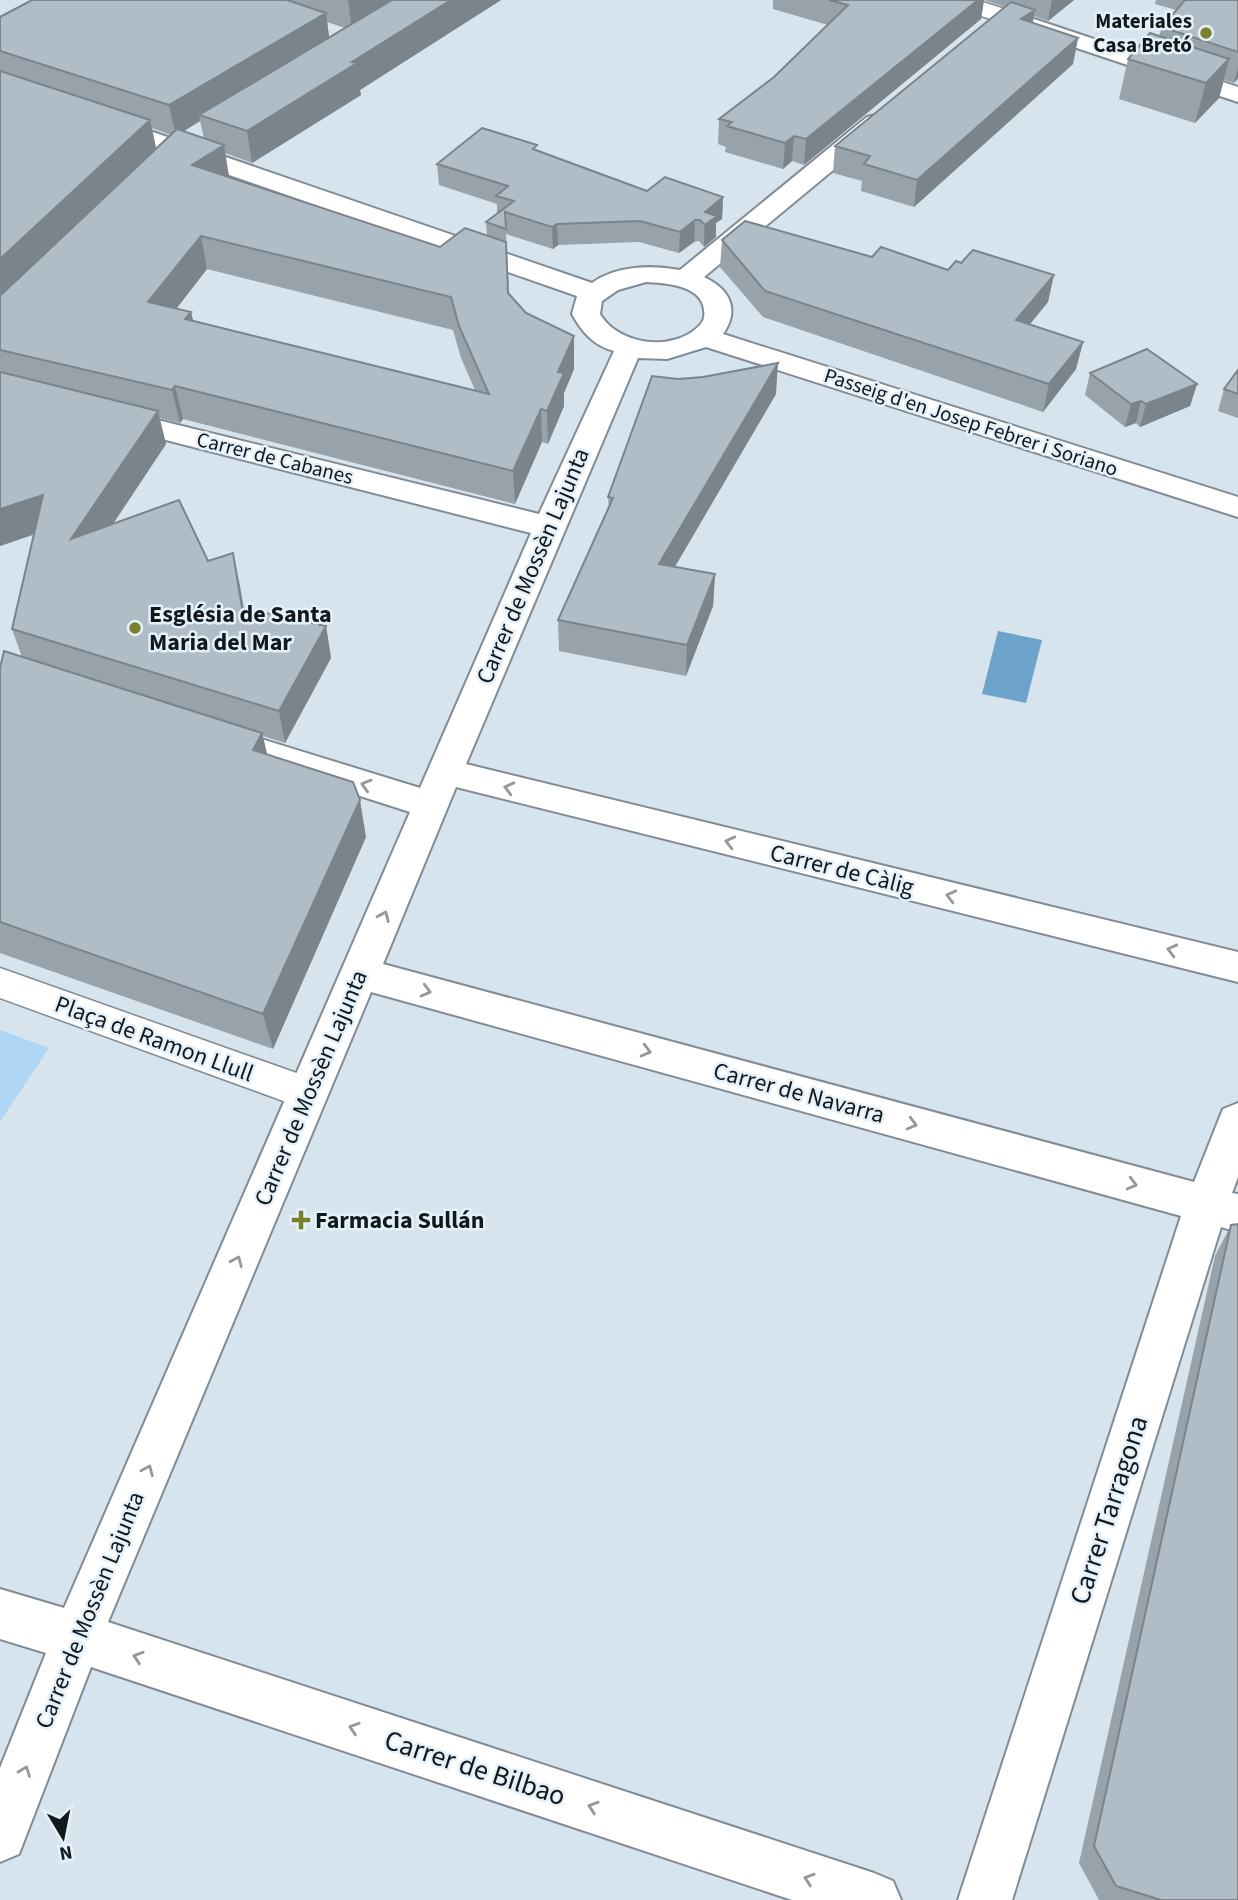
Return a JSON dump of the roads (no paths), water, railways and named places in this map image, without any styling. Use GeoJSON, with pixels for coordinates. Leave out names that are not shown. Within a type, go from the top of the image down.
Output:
{"type":"FeatureCollection","features":[{"type":"Feature","properties":{"kind":"street"},"geometry":{"type":"LineString","coordinates":[[955,0],[1238,95]]}},
{"type":"Feature","properties":{"kind":"street"},"geometry":{"type":"LineString","coordinates":[[982,34],[1003,16]]}},
{"type":"Feature","properties":{"kind":"street"},"geometry":{"type":"LineString","coordinates":[[686,279],[896,105]]}},
{"type":"Feature","properties":{"kind":"street"},"geometry":{"type":"LineString","coordinates":[[77,114],[594,293]]}},
{"type":"Feature","properties":{"kind":"street"},"geometry":{"type":"LineString","coordinates":[[159,167],[179,148],[202,134]]}},
{"type":"Feature","properties":{"kind":"street"},"geometry":{"type":"LineString","coordinates":[[645,274],[686,279],[712,295],[718,305],[719,316],[714,327],[704,337],[673,348],[634,349],[615,344],[590,326],[586,315],[587,304],[594,293],[607,284],[645,274]]}},
{"type":"Feature","properties":{"kind":"street","name":"Passeig d'en Josep Febrer i Soriano"},"geometry":{"type":"LineString","coordinates":[[704,337],[1238,508]]}},
{"type":"Feature","properties":{"kind":"street","name":"Carrer de Mossèn Lajunta"},"geometry":{"type":"LineString","coordinates":[[0,1835],[77,1637],[549,527],[617,370],[628,351],[634,349]]}},
{"type":"Feature","properties":{"kind":"street","name":"Carrer de Cabanes"},"geometry":{"type":"LineString","coordinates":[[91,413],[549,527]]}},
{"type":"Feature","properties":{"kind":"street","name":"Carrer de Càlig"},"geometry":{"type":"LineString","coordinates":[[179,726],[438,789],[1238,967]]}},
{"type":"Feature","properties":{"kind":"street","name":"Carrer de Navarra"},"geometry":{"type":"LineString","coordinates":[[360,973],[1222,1209]]}},
{"type":"Feature","properties":{"kind":"street","name":"Plaça de Ramon Llull"},"geometry":{"type":"LineString","coordinates":[[0,983],[308,1094]]}},
{"type":"Feature","properties":{"kind":"street","name":"Carrer Tarragona"},"geometry":{"type":"LineString","coordinates":[[985,1900],[1222,1209],[1238,1121]]}},
{"type":"Feature","properties":{"kind":"street","name":"Carrer de Bilbao"},"geometry":{"type":"LineString","coordinates":[[0,1614],[874,1900]]}},
{"type":"Feature","properties":{"kind":"place","name":"Materiales Casa Bretó"},"geometry":{"type":"Point","coordinates":[1206,33]}},
{"type":"Feature","properties":{"kind":"place","name":"Església de Santa Maria del Mar"},"geometry":{"type":"Point","coordinates":[135,628]}},
{"type":"Feature","properties":{"kind":"place","name":"Farmacia Sullán"},"geometry":{"type":"Point","coordinates":[301,1220]}}]}
